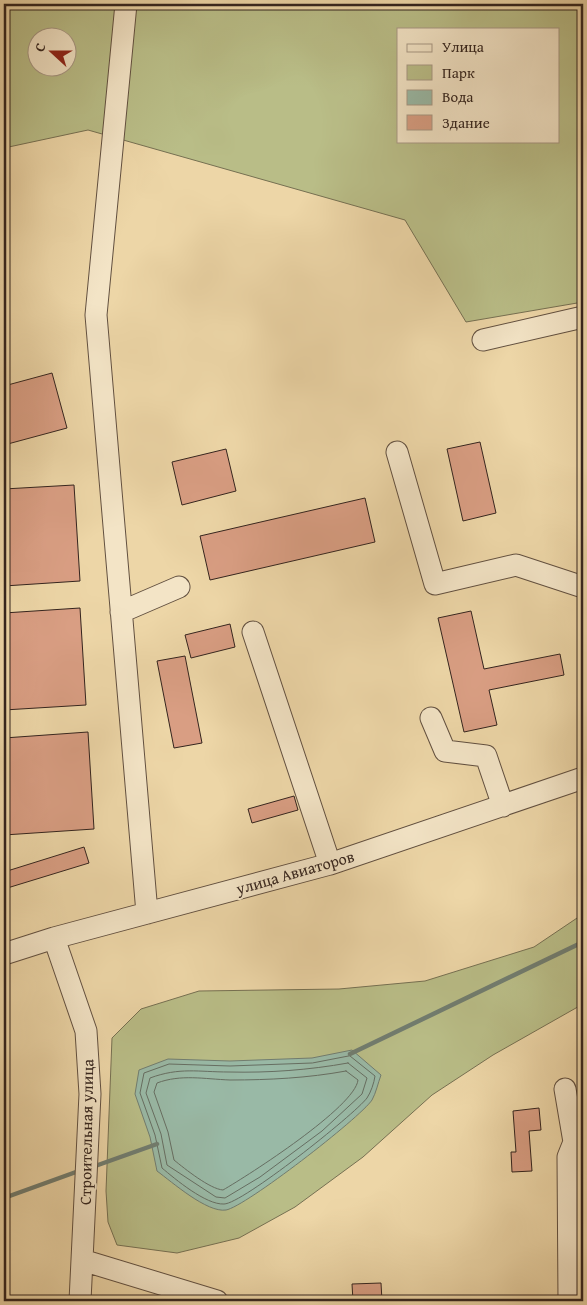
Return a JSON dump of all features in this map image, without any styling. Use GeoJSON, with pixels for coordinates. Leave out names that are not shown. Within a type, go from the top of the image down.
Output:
{"type":"FeatureCollection","features":[{"type":"Feature","properties":{"kind":"street"},"geometry":{"type":"LineString","coordinates":[[126,4],[96,315],[147,914]]}},
{"type":"Feature","properties":{"kind":"street"},"geometry":{"type":"LineString","coordinates":[[483,340],[583,317]]}},
{"type":"Feature","properties":{"kind":"street"},"geometry":{"type":"LineString","coordinates":[[397,452],[435,584],[516,566],[583,587]]}},
{"type":"Feature","properties":{"kind":"street"},"geometry":{"type":"LineString","coordinates":[[122,612],[179,587]]}},
{"type":"Feature","properties":{"kind":"street"},"geometry":{"type":"LineString","coordinates":[[253,632],[330,864]]}},
{"type":"Feature","properties":{"kind":"street"},"geometry":{"type":"LineString","coordinates":[[431,718],[446,752],[486,756],[503,806]]}},
{"type":"Feature","properties":{"kind":"street","name":"улица Авиаторов"},"geometry":{"type":"LineString","coordinates":[[4,954],[54,938],[330,864],[583,778]]}},
{"type":"Feature","properties":{"kind":"street","name":"Строительная улица"},"geometry":{"type":"LineString","coordinates":[[54,938],[86,1031],[90,1094],[80,1301]]}},
{"type":"Feature","properties":{"kind":"street"},"geometry":{"type":"LineString","coordinates":[[565,1088],[578,1140],[568,1156],[569,1301]]}},
{"type":"Feature","properties":{"kind":"street"},"geometry":{"type":"LineString","coordinates":[[82,1260],[217,1301]]}},
{"type":"Feature","properties":{"kind":"green space"},"geometry":{"type":"Polygon","coordinates":[[[4,4],[583,4],[583,302],[466,322],[405,220],[88,130],[4,148],[4,4]]]}},
{"type":"Feature","properties":{"kind":"green space"},"geometry":{"type":"Polygon","coordinates":[[[583,914],[583,1004],[493,1055],[432,1095],[363,1157],[295,1207],[239,1238],[177,1253],[117,1245],[108,1222],[106,1191],[112,1038],[141,1009],[199,991],[339,989],[425,981],[534,947],[583,914]]]}},
{"type":"Feature","properties":{"kind":"water"},"geometry":{"type":"Polygon","coordinates":[[[352,1050],[381,1075],[372,1100],[326,1142],[255,1194],[226,1210],[218,1210],[190,1196],[157,1171],[150,1137],[135,1094],[139,1070],[168,1059],[230,1061],[312,1058],[352,1050]]]}},
{"type":"Feature","properties":{"kind":"building"},"geometry":{"type":"Polygon","coordinates":[[[52,373],[67,428],[4,445],[4,386],[52,373]]]}},
{"type":"Feature","properties":{"kind":"building"},"geometry":{"type":"Polygon","coordinates":[[[480,442],[496,513],[463,521],[447,449],[480,442]]]}},
{"type":"Feature","properties":{"kind":"building"},"geometry":{"type":"Polygon","coordinates":[[[226,449],[236,491],[182,505],[172,462],[226,449]]]}},
{"type":"Feature","properties":{"kind":"building"},"geometry":{"type":"Polygon","coordinates":[[[74,485],[80,581],[4,586],[4,489],[74,485]]]}},
{"type":"Feature","properties":{"kind":"building"},"geometry":{"type":"Polygon","coordinates":[[[365,498],[375,542],[210,580],[200,536],[365,498]]]}},
{"type":"Feature","properties":{"kind":"building"},"geometry":{"type":"Polygon","coordinates":[[[80,608],[86,705],[4,710],[4,613],[80,608]]]}},
{"type":"Feature","properties":{"kind":"building"},"geometry":{"type":"Polygon","coordinates":[[[471,611],[484,669],[560,654],[564,675],[489,690],[497,725],[464,732],[438,618],[471,611]]]}},
{"type":"Feature","properties":{"kind":"building"},"geometry":{"type":"Polygon","coordinates":[[[230,624],[235,647],[191,658],[185,635],[230,624]]]}},
{"type":"Feature","properties":{"kind":"building"},"geometry":{"type":"Polygon","coordinates":[[[185,656],[202,743],[174,748],[157,661],[185,656]]]}},
{"type":"Feature","properties":{"kind":"building"},"geometry":{"type":"Polygon","coordinates":[[[88,732],[94,829],[4,835],[4,821],[6,820],[4,738],[88,732]]]}},
{"type":"Feature","properties":{"kind":"building"},"geometry":{"type":"Polygon","coordinates":[[[294,796],[298,810],[252,823],[248,809],[294,796]]]}},
{"type":"Feature","properties":{"kind":"building"},"geometry":{"type":"Polygon","coordinates":[[[84,847],[89,863],[4,889],[4,872],[84,847]]]}},
{"type":"Feature","properties":{"kind":"building"},"geometry":{"type":"Polygon","coordinates":[[[539,1108],[541,1130],[529,1131],[532,1171],[512,1172],[511,1152],[516,1152],[513,1111],[539,1108]]]}},
{"type":"Feature","properties":{"kind":"building"},"geometry":{"type":"Polygon","coordinates":[[[381,1283],[382,1301],[353,1301],[352,1284],[381,1283]]]}},
{"type":"Feature","properties":{"kind":"waterway"},"geometry":{"type":"LineString","coordinates":[[350,1054],[583,942]]}},
{"type":"Feature","properties":{"kind":"waterway"},"geometry":{"type":"LineString","coordinates":[[98,1165],[157,1144]]}},
{"type":"Feature","properties":{"kind":"waterway"},"geometry":{"type":"LineString","coordinates":[[4,1198],[76,1172]]}}]}
